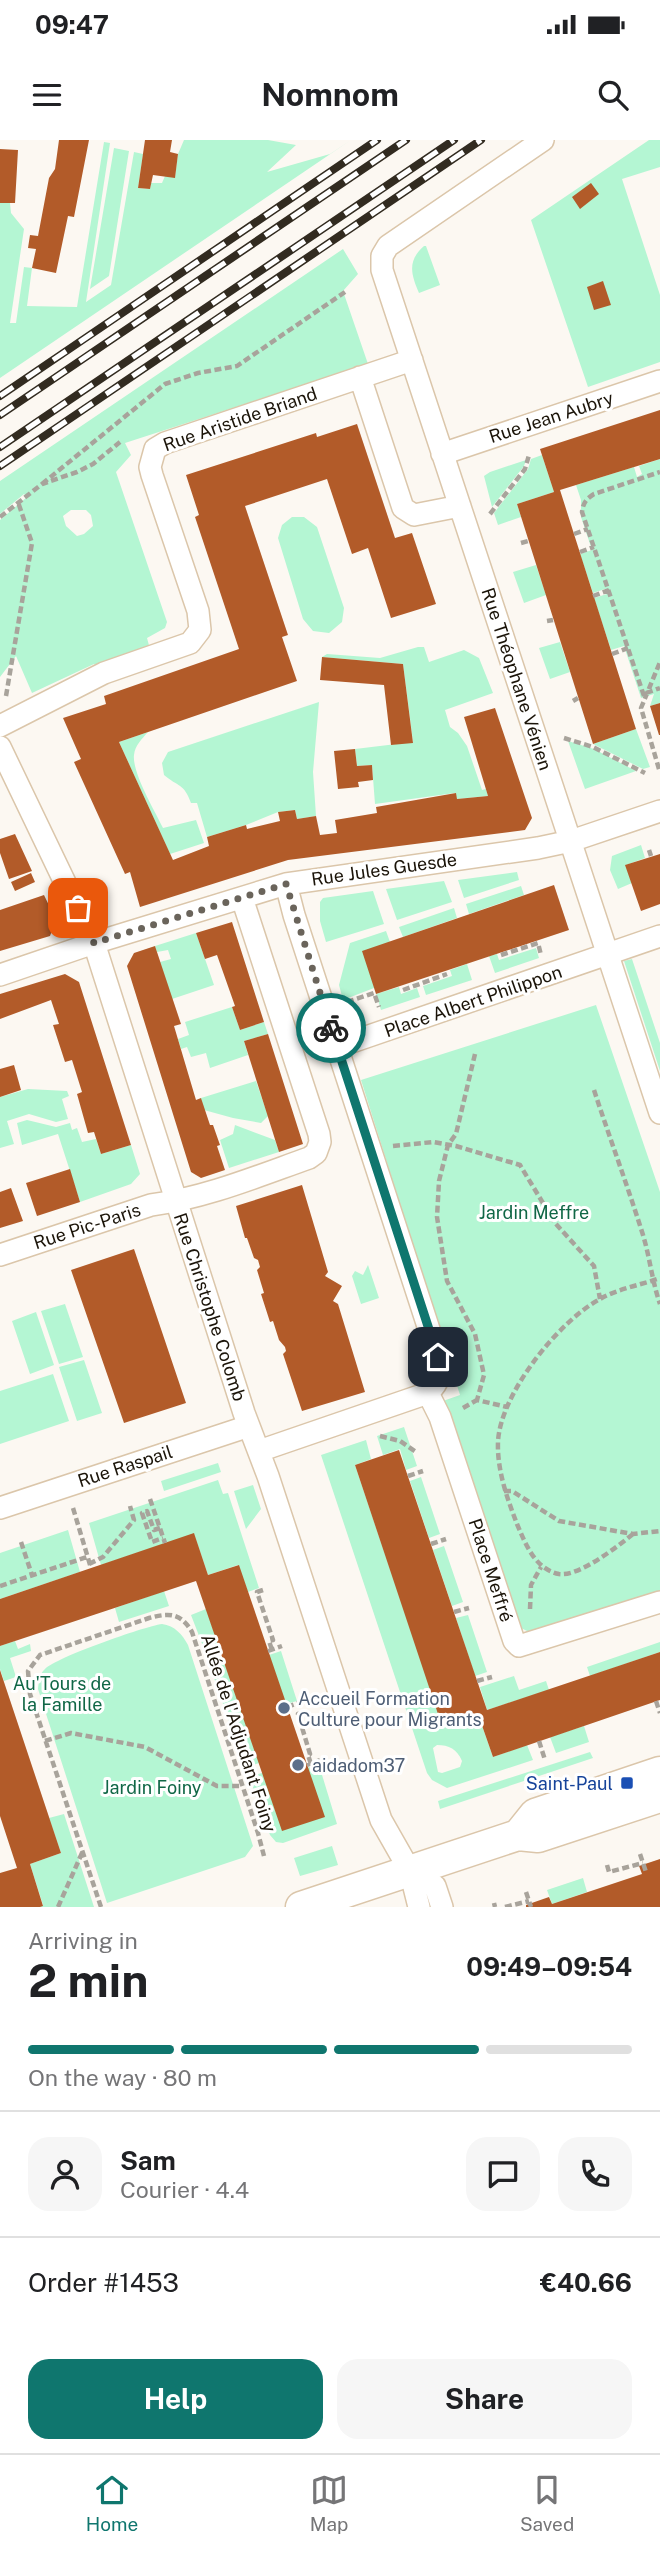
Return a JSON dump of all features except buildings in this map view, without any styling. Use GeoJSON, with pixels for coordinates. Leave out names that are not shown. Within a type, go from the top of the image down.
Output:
{"type":"FeatureCollection","features":[{"type":"Feature","properties":{"kind":"main road"},"geometry":{"type":"LineString","coordinates":[[518,1835],[535,1814],[660,1772]]}},
{"type":"Feature","properties":{"kind":"main road"},"geometry":{"type":"LineString","coordinates":[[301,1907],[518,1835],[538,1837],[660,1797]]}},
{"type":"Feature","properties":{"kind":"street","name":"Rue Théophane Vénien"},"geometry":{"type":"LineString","coordinates":[[543,140],[388,246],[382,256],[382,270],[660,1113]]}},
{"type":"Feature","properties":{"kind":"street","name":"Rue Aristide Briand"},"geometry":{"type":"LineString","coordinates":[[0,726],[104,673],[182,647],[197,636],[201,621],[152,475],[151,459],[155,449],[165,443],[411,360]]}},
{"type":"Feature","properties":{"kind":"street"},"geometry":{"type":"LineString","coordinates":[[360,377],[403,508],[414,515],[460,506]]}},
{"type":"Feature","properties":{"kind":"street","name":"Rue Jean Aubry"},"geometry":{"type":"LineString","coordinates":[[442,454],[660,381]]}},
{"type":"Feature","properties":{"kind":"street","name":"Rue Christophe Colomb"},"geometry":{"type":"LineString","coordinates":[[0,747],[94,943],[249,1426],[381,1820],[410,1871]]}},
{"type":"Feature","properties":{"kind":"street","name":"Rue Jules Guesde"},"geometry":{"type":"LineString","coordinates":[[0,975],[286,884],[538,848],[570,841],[660,811]]}},
{"type":"Feature","properties":{"kind":"street"},"geometry":{"type":"LineString","coordinates":[[259,1451],[428,1393],[436,1386],[441,1373],[286,884]]}},
{"type":"Feature","properties":{"kind":"street","name":"Rue Pic-Paris"},"geometry":{"type":"LineString","coordinates":[[0,1255],[150,1205],[176,1202],[309,1158],[316,1153],[319,1148],[319,1134],[242,898]]}},
{"type":"Feature","properties":{"kind":"street","name":"Place Albert Philippon"},"geometry":{"type":"LineString","coordinates":[[337,1046],[660,936]]}},
{"type":"Feature","properties":{"kind":"street","name":"Place Meffré"},"geometry":{"type":"LineString","coordinates":[[428,1393],[440,1417],[514,1641],[519,1646],[660,1602]]}},
{"type":"Feature","properties":{"kind":"street","name":"Rue Raspail"},"geometry":{"type":"LineString","coordinates":[[0,1508],[249,1426]]}},
{"type":"Feature","properties":{"kind":"street"},"geometry":{"type":"LineString","coordinates":[[410,1871],[419,1907]]}},
{"type":"Feature","properties":{"kind":"street"},"geometry":{"type":"LineString","coordinates":[[410,1871],[435,1886],[442,1907]]}},
{"type":"Feature","properties":{"kind":"path"},"geometry":{"type":"LineString","coordinates":[[0,517],[164,384],[198,373],[237,366],[345,292]]}},
{"type":"Feature","properties":{"kind":"path"},"geometry":{"type":"LineString","coordinates":[[42,484],[93,464],[120,442]]}},
{"type":"Feature","properties":{"kind":"path"},"geometry":{"type":"LineString","coordinates":[[490,514],[525,469],[529,455]]}},
{"type":"Feature","properties":{"kind":"path"},"geometry":{"type":"LineString","coordinates":[[645,695],[582,512],[586,499],[594,494],[660,472]]}},
{"type":"Feature","properties":{"kind":"path"},"geometry":{"type":"LineString","coordinates":[[5,699],[32,542],[18,502]]}},
{"type":"Feature","properties":{"kind":"path"},"geometry":{"type":"LineString","coordinates":[[574,534],[588,529]]}},
{"type":"Feature","properties":{"kind":"path"},"geometry":{"type":"LineString","coordinates":[[521,543],[528,541]]}},
{"type":"Feature","properties":{"kind":"path"},"geometry":{"type":"LineString","coordinates":[[579,552],[594,547]]}},
{"type":"Feature","properties":{"kind":"path"},"geometry":{"type":"LineString","coordinates":[[593,596],[609,590]]}},
{"type":"Feature","properties":{"kind":"path"},"geometry":{"type":"LineString","coordinates":[[547,621],[553,620]]}},
{"type":"Feature","properties":{"kind":"path"},"geometry":{"type":"LineString","coordinates":[[612,654],[628,648]]}},
{"type":"Feature","properties":{"kind":"path"},"geometry":{"type":"LineString","coordinates":[[659,769],[641,708],[660,662]]}},
{"type":"Feature","properties":{"kind":"path"},"geometry":{"type":"LineString","coordinates":[[645,695],[660,688]]}},
{"type":"Feature","properties":{"kind":"path"},"geometry":{"type":"LineString","coordinates":[[564,738],[593,747],[645,774]]}},
{"type":"Feature","properties":{"kind":"path"},"geometry":{"type":"LineString","coordinates":[[501,955],[538,943],[542,959]]}},
{"type":"Feature","properties":{"kind":"path"},"geometry":{"type":"LineString","coordinates":[[402,990],[447,974]]}},
{"type":"Feature","properties":{"kind":"path"},"geometry":{"type":"LineString","coordinates":[[342,1003],[374,992],[381,1014]]}},
{"type":"Feature","properties":{"kind":"path"},"geometry":{"type":"LineString","coordinates":[[475,1054],[456,1135],[448,1144],[439,1181],[437,1217],[447,1281],[475,1334],[484,1375],[477,1401],[508,1407]]}},
{"type":"Feature","properties":{"kind":"path"},"geometry":{"type":"LineString","coordinates":[[594,1090],[645,1241],[651,1262],[652,1281],[660,1304]]}},
{"type":"Feature","properties":{"kind":"path"},"geometry":{"type":"LineString","coordinates":[[370,1148],[433,1142],[520,1165],[555,1223],[594,1266],[600,1298]]}},
{"type":"Feature","properties":{"kind":"path"},"geometry":{"type":"LineString","coordinates":[[633,1534],[601,1560],[562,1575],[541,1567],[525,1543],[504,1491],[498,1442],[502,1419],[519,1380],[557,1333],[600,1298],[660,1278]]}},
{"type":"Feature","properties":{"kind":"path"},"geometry":{"type":"LineString","coordinates":[[371,1434],[400,1441],[416,1452]]}},
{"type":"Feature","properties":{"kind":"path"},"geometry":{"type":"LineString","coordinates":[[408,1476],[423,1471]]}},
{"type":"Feature","properties":{"kind":"path"},"geometry":{"type":"LineString","coordinates":[[504,1491],[512,1490],[559,1521],[633,1534],[660,1531]]}},
{"type":"Feature","properties":{"kind":"path"},"geometry":{"type":"LineString","coordinates":[[150,1499],[160,1528],[164,1541],[152,1542],[142,1513],[147,1511],[154,1531],[160,1528]]}},
{"type":"Feature","properties":{"kind":"path"},"geometry":{"type":"LineString","coordinates":[[71,1500],[90,1566],[103,1557],[134,1520],[130,1506]]}},
{"type":"Feature","properties":{"kind":"path"},"geometry":{"type":"LineString","coordinates":[[431,1544],[446,1539]]}},
{"type":"Feature","properties":{"kind":"path"},"geometry":{"type":"LineString","coordinates":[[21,1542],[32,1575]]}},
{"type":"Feature","properties":{"kind":"path"},"geometry":{"type":"LineString","coordinates":[[0,1586],[87,1557]]}},
{"type":"Feature","properties":{"kind":"path"},"geometry":{"type":"LineString","coordinates":[[530,1612],[531,1585],[541,1567]]}},
{"type":"Feature","properties":{"kind":"path"},"geometry":{"type":"LineString","coordinates":[[264,1590],[257,1592],[273,1640],[269,1641],[270,1651],[282,1646]]}},
{"type":"Feature","properties":{"kind":"path"},"geometry":{"type":"LineString","coordinates":[[454,1612],[469,1608]]}},
{"type":"Feature","properties":{"kind":"path","name":"Allée de l'Adjudant Foiny"},"geometry":{"type":"LineString","coordinates":[[101,1907],[27,1680],[28,1671],[34,1661],[50,1652],[149,1618],[164,1614],[176,1616],[185,1621],[192,1632],[264,1856]]}},
{"type":"Feature","properties":{"kind":"path"},"geometry":{"type":"LineString","coordinates":[[477,1681],[492,1677]]}},
{"type":"Feature","properties":{"kind":"path"},"geometry":{"type":"LineString","coordinates":[[656,1701],[660,1713]]}},
{"type":"Feature","properties":{"kind":"path"},"geometry":{"type":"LineString","coordinates":[[287,1707],[301,1702]]}},
{"type":"Feature","properties":{"kind":"path"},"geometry":{"type":"LineString","coordinates":[[304,1712],[298,1714],[310,1754],[307,1755],[309,1764],[320,1760]]}},
{"type":"Feature","properties":{"kind":"path"},"geometry":{"type":"LineString","coordinates":[[46,1741],[71,1733],[145,1747],[217,1787],[242,1786]]}},
{"type":"Feature","properties":{"kind":"path"},"geometry":{"type":"LineString","coordinates":[[539,1741],[545,1760]]}},
{"type":"Feature","properties":{"kind":"path"},"geometry":{"type":"LineString","coordinates":[[58,1907],[82,1853]]}},
{"type":"Feature","properties":{"kind":"path"},"geometry":{"type":"LineString","coordinates":[[640,1854],[646,1872]]}},
{"type":"Feature","properties":{"kind":"path"},"geometry":{"type":"LineString","coordinates":[[607,1865],[609,1872],[643,1863]]}},
{"type":"Feature","properties":{"kind":"path"},"geometry":{"type":"LineString","coordinates":[[505,1907],[530,1904],[526,1892]]}},
{"type":"Feature","properties":{"kind":"green space"},"geometry":{"type":"Polygon","coordinates":[[[184,140],[268,140],[296,145],[267,172],[330,154],[351,140],[0,378],[0,203],[10,203],[11,213],[24,229],[10,323],[16,323],[24,267],[32,268],[27,306],[77,307],[104,142],[110,143],[86,302],[111,285],[134,152],[143,154],[138,188],[150,189],[151,183],[162,183],[165,176],[175,177],[178,154],[184,140]]]}},
{"type":"Feature","properties":{"kind":"green space"},"geometry":{"type":"Polygon","coordinates":[[[649,140],[660,140],[660,167],[622,179],[660,295],[660,362],[588,387],[531,220],[649,140]]]}},
{"type":"Feature","properties":{"kind":"green space"},"geometry":{"type":"Polygon","coordinates":[[[114,148],[129,151],[109,276],[90,289],[114,148]]]}},
{"type":"Feature","properties":{"kind":"green space"},"geometry":{"type":"Polygon","coordinates":[[[424,246],[440,285],[419,293],[412,268],[415,257],[424,246]]]}},
{"type":"Feature","properties":{"kind":"green space"},"geometry":{"type":"Polygon","coordinates":[[[343,249],[358,274],[343,291],[368,364],[125,443],[131,455],[116,472],[167,622],[165,628],[147,638],[150,649],[98,667],[94,664],[32,693],[16,656],[0,677],[0,520],[27,497],[24,494],[0,514],[0,481],[343,249]],[[71,510],[63,516],[66,526],[77,536],[93,526],[91,515],[86,510],[71,510]]]}},
{"type":"Feature","properties":{"kind":"green space"},"geometry":{"type":"Polygon","coordinates":[[[542,455],[554,492],[517,504],[521,517],[498,525],[494,513],[528,469],[531,459],[542,455]]]}},
{"type":"Feature","properties":{"kind":"green space"},"geometry":{"type":"Polygon","coordinates":[[[660,459],[660,703],[650,706],[654,694],[641,698],[624,646],[611,650],[594,598],[607,594],[605,589],[593,593],[580,554],[592,550],[581,517],[581,500],[576,485],[634,467],[637,477],[642,474],[639,466],[660,459]]]}},
{"type":"Feature","properties":{"kind":"green space"},"geometry":{"type":"Polygon","coordinates":[[[526,460],[524,466],[492,507],[484,476],[526,460]]]}},
{"type":"Feature","properties":{"kind":"green space"},"geometry":{"type":"Polygon","coordinates":[[[292,517],[304,517],[317,527],[344,608],[342,622],[329,633],[313,631],[303,619],[278,538],[282,525],[292,517]]]}},
{"type":"Feature","properties":{"kind":"green space"},"geometry":{"type":"Polygon","coordinates":[[[536,565],[546,595],[524,603],[513,572],[536,565]]]}},
{"type":"Feature","properties":{"kind":"green space"},"geometry":{"type":"Polygon","coordinates":[[[560,642],[570,672],[550,679],[539,648],[560,642]]]}},
{"type":"Feature","properties":{"kind":"green space"},"geometry":{"type":"Polygon","coordinates":[[[424,647],[429,662],[464,650],[479,658],[493,693],[445,710],[450,727],[467,746],[482,790],[486,789],[488,796],[457,799],[455,793],[375,804],[372,765],[357,766],[355,749],[413,742],[403,664],[322,657],[327,654],[380,658],[424,647]]]}},
{"type":"Feature","properties":{"kind":"green space"},"geometry":{"type":"Polygon","coordinates":[[[319,702],[313,772],[316,816],[297,819],[295,810],[278,812],[207,837],[197,803],[191,803],[183,789],[164,775],[162,763],[168,752],[319,702]]]}},
{"type":"Feature","properties":{"kind":"green space"},"geometry":{"type":"Polygon","coordinates":[[[636,729],[650,767],[643,769],[593,744],[636,729]]]}},
{"type":"Feature","properties":{"kind":"green space"},"geometry":{"type":"Polygon","coordinates":[[[148,732],[137,745],[134,763],[140,782],[163,828],[196,820],[204,843],[170,854],[119,742],[148,732]]]}},
{"type":"Feature","properties":{"kind":"green space"},"geometry":{"type":"Polygon","coordinates":[[[568,741],[594,749],[636,771],[585,789],[568,741]]]}},
{"type":"Feature","properties":{"kind":"green space"},"geometry":{"type":"Polygon","coordinates":[[[641,845],[645,858],[626,865],[632,883],[618,889],[610,870],[612,856],[641,845]]]}},
{"type":"Feature","properties":{"kind":"green space"},"geometry":{"type":"Polygon","coordinates":[[[517,872],[519,880],[464,898],[458,880],[517,872]]]}},
{"type":"Feature","properties":{"kind":"green space"},"geometry":{"type":"Polygon","coordinates":[[[444,881],[452,902],[397,920],[386,889],[444,881]]]}},
{"type":"Feature","properties":{"kind":"green space"},"geometry":{"type":"Polygon","coordinates":[[[521,886],[524,895],[469,914],[466,904],[521,886]]]}},
{"type":"Feature","properties":{"kind":"green space"},"geometry":{"type":"Polygon","coordinates":[[[373,891],[384,924],[326,942],[320,921],[320,902],[323,898],[373,891]]]}},
{"type":"Feature","properties":{"kind":"green space"},"geometry":{"type":"Polygon","coordinates":[[[454,908],[457,918],[403,937],[399,927],[454,908]]]}},
{"type":"Feature","properties":{"kind":"green space"},"geometry":{"type":"Polygon","coordinates":[[[386,931],[390,942],[374,988],[343,1000],[339,985],[350,943],[386,931]]]}},
{"type":"Feature","properties":{"kind":"green space"},"geometry":{"type":"Polygon","coordinates":[[[196,933],[214,985],[172,999],[160,962],[171,959],[168,950],[157,952],[155,946],[196,933]]]}},
{"type":"Feature","properties":{"kind":"green space"},"geometry":{"type":"Polygon","coordinates":[[[536,948],[539,958],[495,973],[489,956],[497,954],[499,960],[536,948]]]}},
{"type":"Feature","properties":{"kind":"green space"},"geometry":{"type":"Polygon","coordinates":[[[632,959],[660,1043],[660,1071],[624,961],[632,959]]]}},
{"type":"Feature","properties":{"kind":"green space"},"geometry":{"type":"Polygon","coordinates":[[[467,964],[472,980],[426,995],[423,986],[452,976],[450,970],[467,964]]]}},
{"type":"Feature","properties":{"kind":"green space"},"geometry":{"type":"Polygon","coordinates":[[[399,987],[401,994],[417,988],[420,997],[381,1010],[376,994],[399,987]]]}},
{"type":"Feature","properties":{"kind":"green space","name":"Jardin Meffre"},"geometry":{"type":"Polygon","coordinates":[[[596,1005],[660,1192],[660,1593],[531,1633],[519,1627],[443,1401],[460,1395],[361,1080],[596,1005]]]}},
{"type":"Feature","properties":{"kind":"green space"},"geometry":{"type":"Polygon","coordinates":[[[232,1007],[240,1030],[264,1022],[268,1034],[244,1041],[248,1055],[210,1068],[206,1053],[191,1057],[187,1047],[181,1049],[178,1039],[189,1035],[185,1022],[232,1007]]]}},
{"type":"Feature","properties":{"kind":"green space"},"geometry":{"type":"Polygon","coordinates":[[[256,1081],[268,1116],[261,1123],[204,1110],[201,1098],[256,1081]]]}},
{"type":"Feature","properties":{"kind":"green space"},"geometry":{"type":"Polygon","coordinates":[[[28,1089],[67,1091],[69,1096],[62,1099],[68,1119],[56,1122],[29,1114],[7,1121],[14,1144],[0,1148],[0,1097],[28,1089]]]}},
{"type":"Feature","properties":{"kind":"green space"},"geometry":{"type":"Polygon","coordinates":[[[27,1120],[56,1127],[70,1123],[72,1130],[77,1128],[82,1142],[96,1139],[101,1154],[131,1145],[140,1174],[131,1184],[80,1202],[58,1134],[22,1145],[17,1123],[27,1120]]]}},
{"type":"Feature","properties":{"kind":"green space"},"geometry":{"type":"Polygon","coordinates":[[[235,1125],[275,1140],[279,1152],[229,1168],[220,1140],[233,1134],[235,1125]]]}},
{"type":"Feature","properties":{"kind":"green space"},"geometry":{"type":"Polygon","coordinates":[[[368,1265],[379,1298],[361,1304],[352,1276],[355,1271],[363,1275],[368,1265]]]}},
{"type":"Feature","properties":{"kind":"green space"},"geometry":{"type":"Polygon","coordinates":[[[65,1304],[83,1357],[59,1364],[41,1311],[65,1304]]]}},
{"type":"Feature","properties":{"kind":"green space"},"geometry":{"type":"Polygon","coordinates":[[[36,1312],[54,1365],[30,1374],[12,1321],[36,1312]]]}},
{"type":"Feature","properties":{"kind":"green space"},"geometry":{"type":"Polygon","coordinates":[[[84,1360],[102,1413],[77,1421],[59,1367],[84,1360]]]}},
{"type":"Feature","properties":{"kind":"green space"},"geometry":{"type":"Polygon","coordinates":[[[53,1374],[69,1421],[0,1444],[0,1391],[53,1374]]]}},
{"type":"Feature","properties":{"kind":"green space"},"geometry":{"type":"Polygon","coordinates":[[[404,1427],[417,1466],[406,1470],[400,1449],[383,1455],[377,1436],[404,1427]]]}},
{"type":"Feature","properties":{"kind":"green space"},"geometry":{"type":"Polygon","coordinates":[[[366,1440],[371,1459],[355,1465],[443,1726],[478,1714],[493,1757],[527,1745],[533,1760],[447,1788],[432,1780],[427,1773],[321,1455],[366,1440]],[[437,1745],[433,1748],[438,1772],[460,1767],[462,1761],[458,1753],[449,1747],[437,1745]]]}},
{"type":"Feature","properties":{"kind":"green space"},"geometry":{"type":"Polygon","coordinates":[[[218,1463],[221,1472],[164,1491],[161,1481],[218,1463]]]}},
{"type":"Feature","properties":{"kind":"green space"},"geometry":{"type":"Polygon","coordinates":[[[421,1477],[440,1534],[429,1538],[410,1481],[421,1477]]]}},
{"type":"Feature","properties":{"kind":"green space"},"geometry":{"type":"Polygon","coordinates":[[[218,1480],[223,1494],[228,1493],[259,1588],[248,1592],[238,1565],[208,1575],[194,1534],[101,1565],[89,1523],[218,1480]]]}},
{"type":"Feature","properties":{"kind":"green space"},"geometry":{"type":"Polygon","coordinates":[[[253,1485],[261,1509],[246,1529],[234,1491],[253,1485]]]}},
{"type":"Feature","properties":{"kind":"green space"},"geometry":{"type":"Polygon","coordinates":[[[68,1530],[80,1572],[0,1599],[0,1553],[68,1530]]]}},
{"type":"Feature","properties":{"kind":"green space"},"geometry":{"type":"Polygon","coordinates":[[[444,1546],[463,1602],[452,1606],[433,1550],[444,1546]]]}},
{"type":"Feature","properties":{"kind":"green space"},"geometry":{"type":"Polygon","coordinates":[[[164,1591],[169,1606],[119,1622],[115,1608],[164,1591]]]}},
{"type":"Feature","properties":{"kind":"green space"},"geometry":{"type":"Polygon","coordinates":[[[206,1609],[220,1649],[206,1654],[191,1615],[206,1609]]]}},
{"type":"Feature","properties":{"kind":"green space"},"geometry":{"type":"Polygon","coordinates":[[[468,1615],[487,1672],[475,1676],[456,1618],[468,1615]]]}},
{"type":"Feature","properties":{"kind":"green space","name":"Jardin Foiny"},"geometry":{"type":"Polygon","coordinates":[[[162,1624],[178,1631],[188,1645],[253,1846],[245,1857],[107,1903],[38,1689],[39,1681],[45,1669],[66,1657],[120,1636],[162,1624]]]}},
{"type":"Feature","properties":{"kind":"green space"},"geometry":{"type":"Polygon","coordinates":[[[15,1641],[18,1649],[30,1644],[31,1651],[10,1658],[16,1677],[4,1681],[0,1669],[0,1646],[15,1641]]]}},
{"type":"Feature","properties":{"kind":"green space"},"geometry":{"type":"Polygon","coordinates":[[[660,1642],[660,1652],[590,1676],[587,1667],[660,1642]]]}},
{"type":"Feature","properties":{"kind":"green space"},"geometry":{"type":"Polygon","coordinates":[[[281,1651],[297,1701],[286,1704],[269,1655],[281,1651]]]}},
{"type":"Feature","properties":{"kind":"green space"},"geometry":{"type":"Polygon","coordinates":[[[223,1657],[259,1763],[245,1768],[209,1663],[223,1657]]]}},
{"type":"Feature","properties":{"kind":"green space"},"geometry":{"type":"Polygon","coordinates":[[[514,1676],[519,1690],[546,1681],[549,1690],[487,1710],[480,1687],[514,1676]]]}},
{"type":"Feature","properties":{"kind":"green space"},"geometry":{"type":"Polygon","coordinates":[[[584,1726],[589,1742],[556,1753],[550,1737],[584,1726]]]}},
{"type":"Feature","properties":{"kind":"green space"},"geometry":{"type":"Polygon","coordinates":[[[590,1752],[593,1758],[440,1809],[438,1801],[590,1752]]]}},
{"type":"Feature","properties":{"kind":"green space"},"geometry":{"type":"Polygon","coordinates":[[[319,1765],[337,1824],[283,1843],[276,1842],[270,1835],[249,1777],[319,1765]]]}},
{"type":"Feature","properties":{"kind":"green space"},"geometry":{"type":"Polygon","coordinates":[[[64,1814],[94,1907],[40,1907],[43,1905],[30,1864],[61,1853],[49,1818],[64,1814]]]}},
{"type":"Feature","properties":{"kind":"green space"},"geometry":{"type":"Polygon","coordinates":[[[332,1846],[338,1865],[300,1876],[294,1858],[332,1846]]]}},
{"type":"Feature","properties":{"kind":"green space"},"geometry":{"type":"Polygon","coordinates":[[[583,1878],[587,1892],[552,1904],[547,1890],[583,1878]]]}},
{"type":"Feature","properties":{"kind":"railway"},"geometry":{"type":"LineString","coordinates":[[0,396],[377,140]]}},
{"type":"Feature","properties":{"kind":"railway"},"geometry":{"type":"LineString","coordinates":[[0,415],[406,140]]}},
{"type":"Feature","properties":{"kind":"railway"},"geometry":{"type":"LineString","coordinates":[[0,447],[454,140]]}},
{"type":"Feature","properties":{"kind":"railway"},"geometry":{"type":"LineString","coordinates":[[0,466],[481,140]]}},
{"type":"Feature","properties":{"kind":"way so far"},"geometry":{"type":"LineString","coordinates":[[78,908],[94,943],[286,884],[331,1028]]}},
{"type":"Feature","properties":{"kind":"place","name":"Accueil Formation Culture pour Migrants"},"geometry":{"type":"Point","coordinates":[284,1708]}},
{"type":"Feature","properties":{"kind":"place","name":"aidadom37"},"geometry":{"type":"Point","coordinates":[298,1765]}},
{"type":"Feature","properties":{"kind":"place","name":"Saint-Paul"},"geometry":{"type":"Point","coordinates":[627,1783]}},
{"type":"Feature","properties":{"kind":"route"},"geometry":{"type":"LineString","coordinates":[[331,1028],[438,1357]]}},
{"type":"Feature","properties":{"kind":"park label","name":"Au'Tours de la Famille"},"geometry":{"type":"Point","coordinates":[62,1693]}}]}
